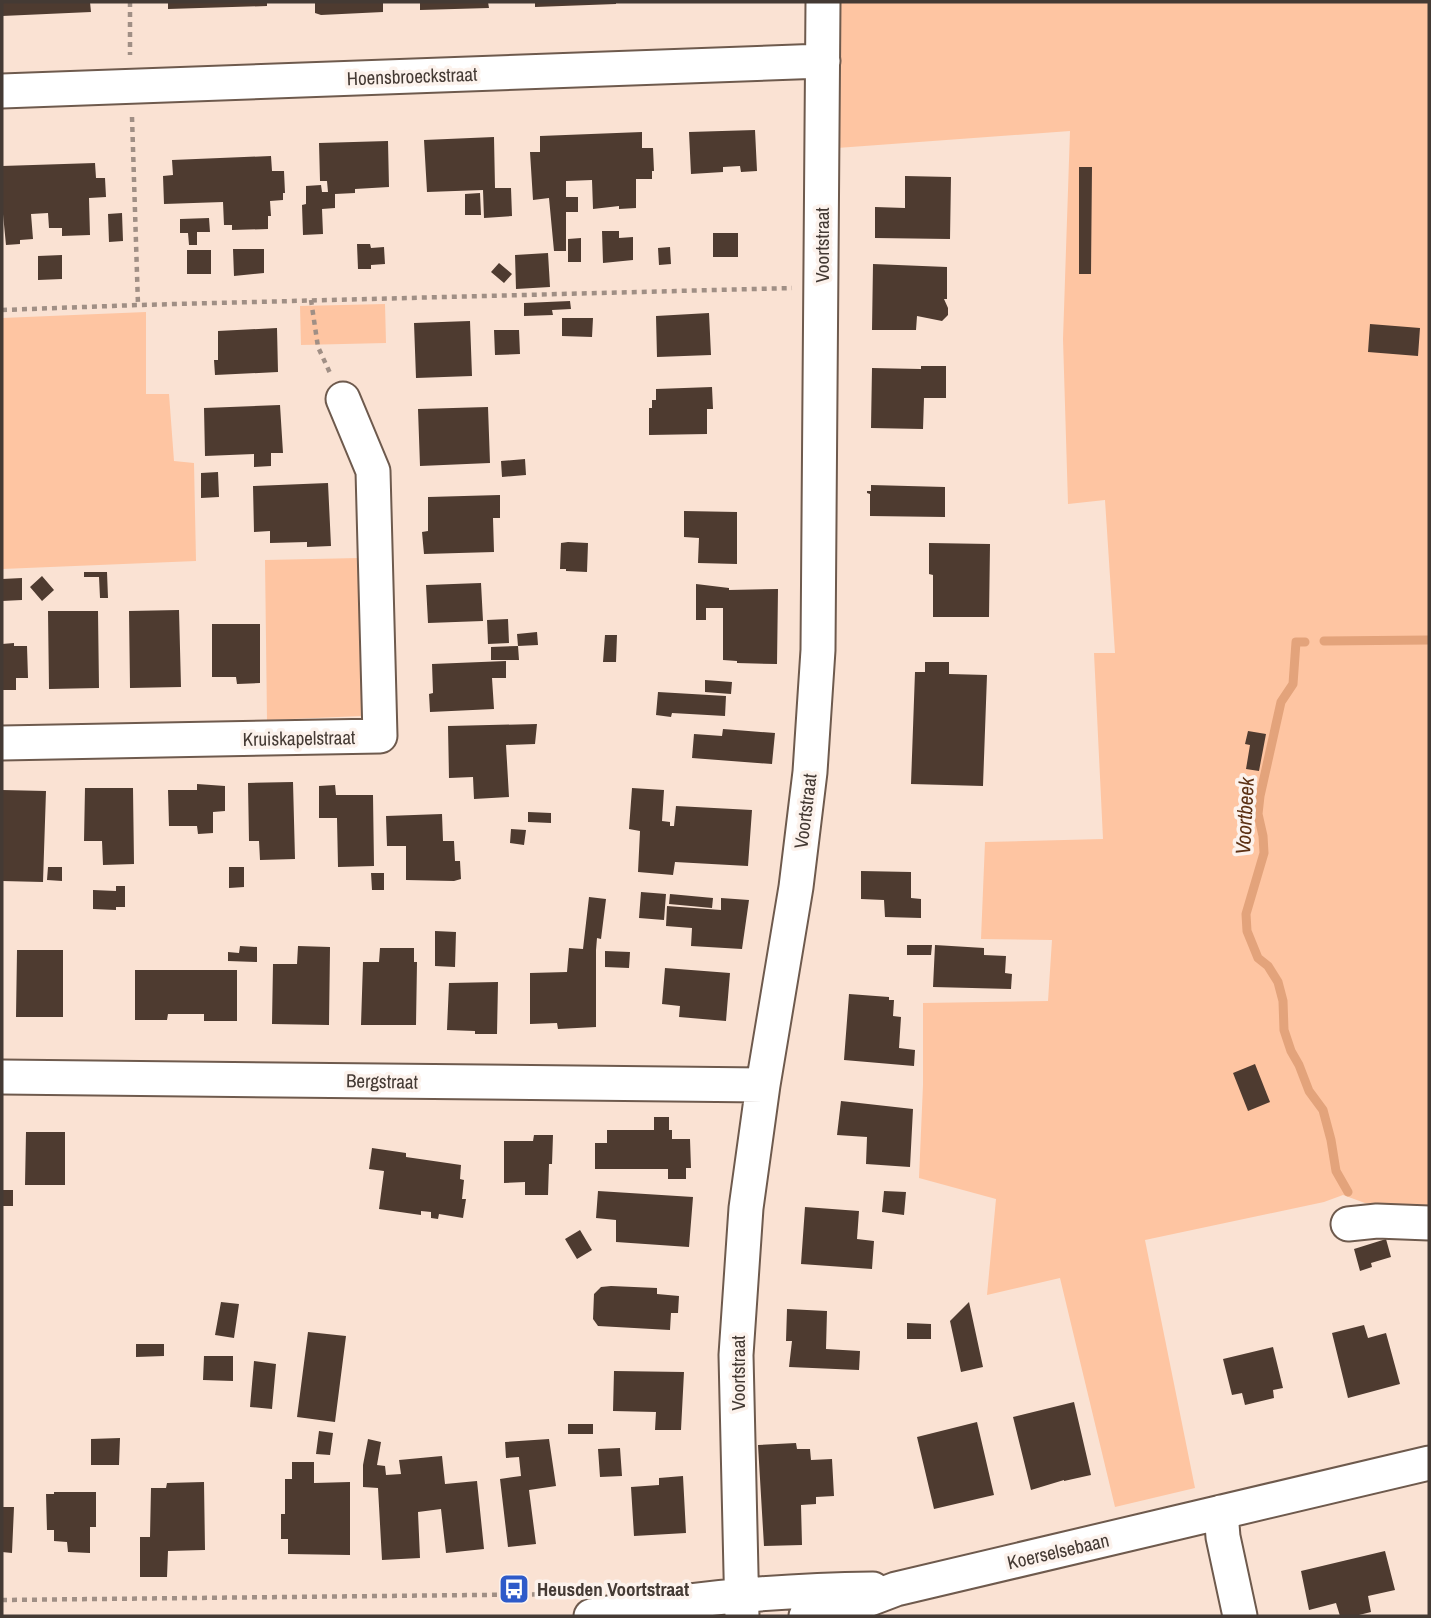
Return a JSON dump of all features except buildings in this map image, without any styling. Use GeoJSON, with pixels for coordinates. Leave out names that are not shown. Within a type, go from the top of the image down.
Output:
{"type":"FeatureCollection","features":[{"type":"Feature","properties":{"kind":"street","name":"Voortstraat"},"geometry":{"type":"LineString","coordinates":[[742,1607],[736,1356],[746,1208],[763,1085],[796,887],[810,772],[818,650],[823,2]]}},
{"type":"Feature","properties":{"kind":"street","name":"Hoensbroeckstraat"},"geometry":{"type":"LineString","coordinates":[[2,91],[823,61]]}},
{"type":"Feature","properties":{"kind":"street","name":"Kruiskapelstraat"},"geometry":{"type":"LineString","coordinates":[[2,743],[380,736],[373,471],[343,399]]}},
{"type":"Feature","properties":{"kind":"street","name":"Bergstraat"},"geometry":{"type":"LineString","coordinates":[[2,1077],[763,1085]]}},
{"type":"Feature","properties":{"kind":"street"},"geometry":{"type":"LineString","coordinates":[[1348,1224],[1377,1221],[1429,1223]]}},
{"type":"Feature","properties":{"kind":"street","name":"Koerselsebaan"},"geometry":{"type":"LineString","coordinates":[[806,1616],[833,1612],[897,1589],[1429,1463]]}},
{"type":"Feature","properties":{"kind":"street"},"geometry":{"type":"LineString","coordinates":[[1220,1512],[1240,1616]]}},
{"type":"Feature","properties":{"kind":"street","name":"Koerselsebaan"},"geometry":{"type":"LineString","coordinates":[[584,1611],[662,1603],[742,1607],[822,1590],[897,1589]]}},
{"type":"Feature","properties":{"kind":"path"},"geometry":{"type":"LineString","coordinates":[[130,2],[138,304]]}},
{"type":"Feature","properties":{"kind":"path"},"geometry":{"type":"LineString","coordinates":[[2,310],[138,304],[822,288]]}},
{"type":"Feature","properties":{"kind":"path"},"geometry":{"type":"LineString","coordinates":[[311,300],[318,347],[343,399]]}},
{"type":"Feature","properties":{"kind":"path"},"geometry":{"type":"LineString","coordinates":[[2,1600],[584,1611]]}},
{"type":"Feature","properties":{"kind":"shaded area"},"geometry":{"type":"Polygon","coordinates":[[[839,2],[1429,2],[1429,1212],[1365,1203],[1343,1195],[1324,1202],[1145,1240],[1195,1488],[1115,1507],[1060,1278],[987,1295],[996,1199],[919,1178],[923,1003],[1048,1001],[1052,940],[981,939],[985,842],[1103,839],[1094,653],[1115,653],[1105,500],[1068,504],[1063,339],[1070,131],[837,148],[839,2]]]}},
{"type":"Feature","properties":{"kind":"shaded area"},"geometry":{"type":"Polygon","coordinates":[[[385,304],[386,343],[301,345],[300,306],[385,304]]]}},
{"type":"Feature","properties":{"kind":"shaded area"},"geometry":{"type":"Polygon","coordinates":[[[146,312],[146,394],[169,394],[174,461],[194,463],[196,561],[2,569],[2,318],[146,312]]]}},
{"type":"Feature","properties":{"kind":"shaded area"},"geometry":{"type":"Polygon","coordinates":[[[359,558],[362,716],[267,720],[265,560],[359,558]]]}},
{"type":"Feature","properties":{"kind":"waterway"},"geometry":{"type":"LineString","coordinates":[[1324,641],[1429,640]]}},
{"type":"Feature","properties":{"kind":"waterway","name":"Voortbeek"},"geometry":{"type":"LineString","coordinates":[[1305,642],[1296,642],[1293,684],[1281,702],[1260,796],[1258,814],[1264,853],[1246,914],[1247,931],[1258,958],[1268,966],[1278,982],[1283,1001],[1284,1030],[1309,1091],[1323,1110],[1336,1171],[1348,1192]]}},
{"type":"Feature","properties":{"kind":"place","name":"Heusden Voortstraat"},"geometry":{"type":"Point","coordinates":[514,1589]}}]}
